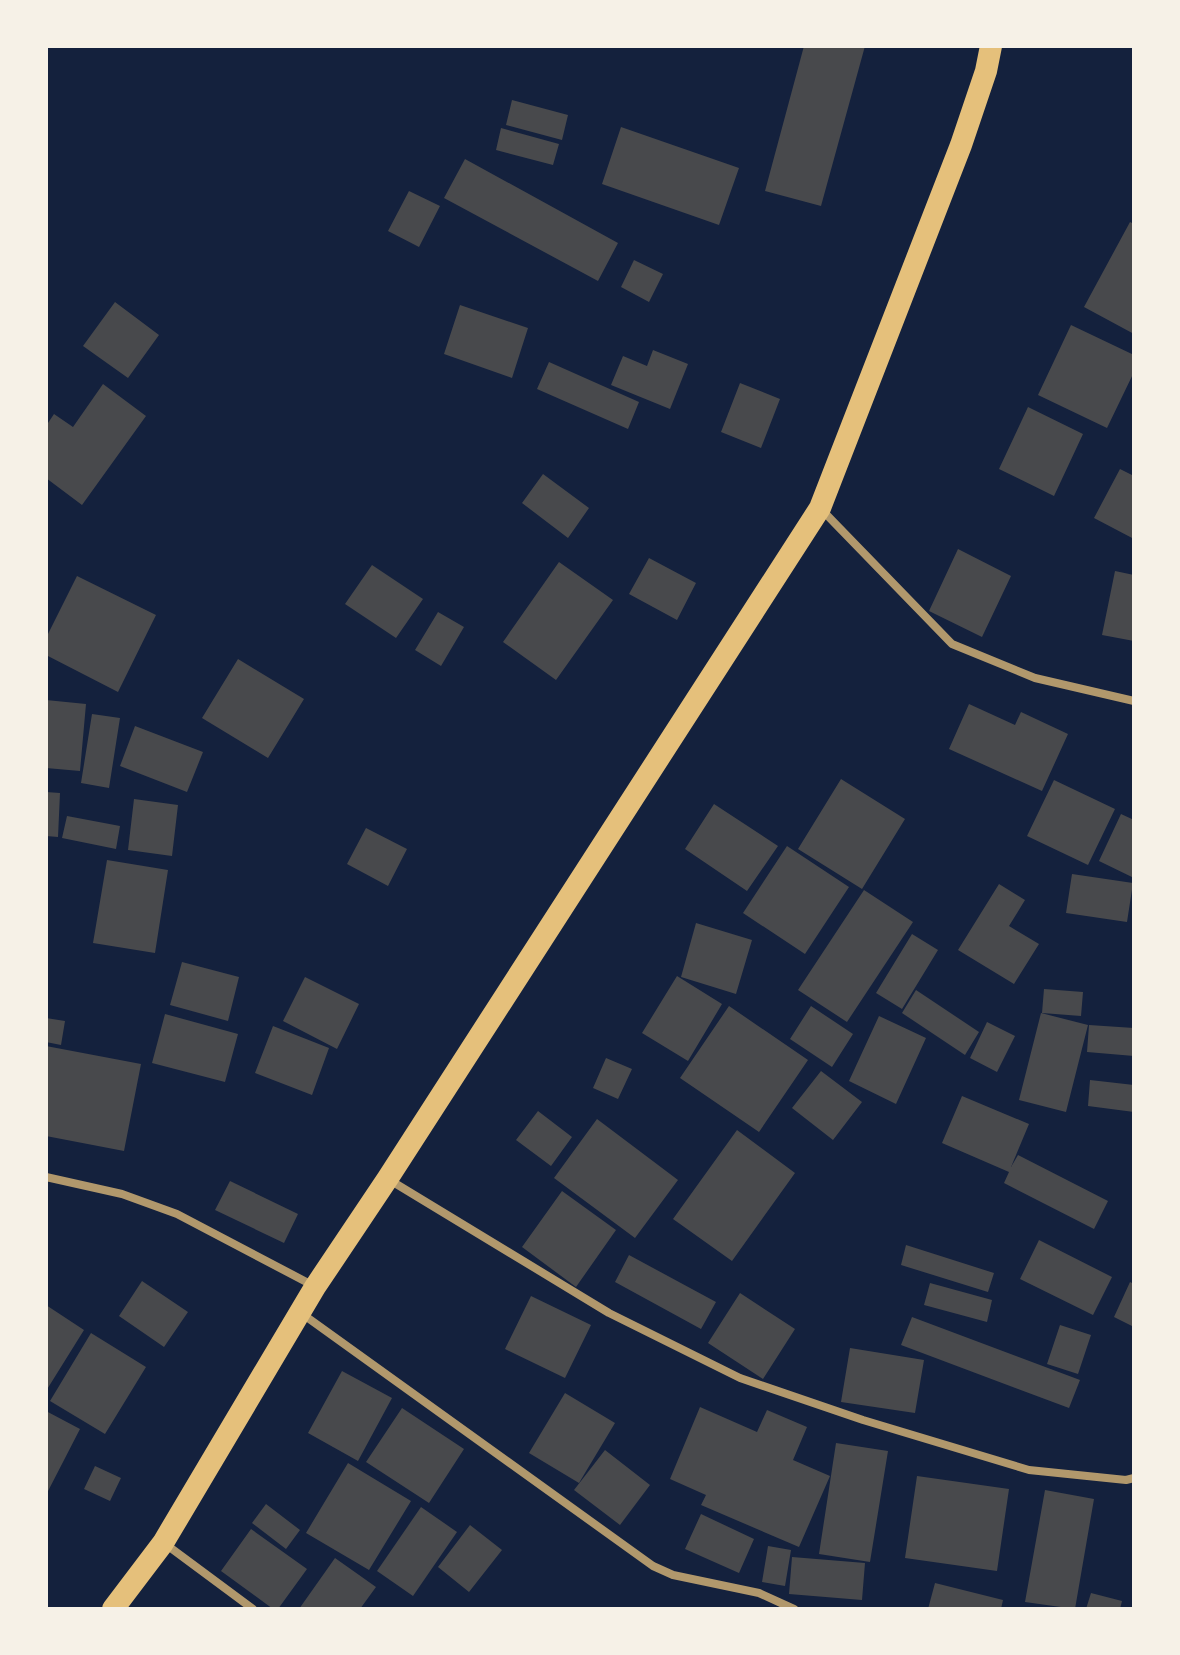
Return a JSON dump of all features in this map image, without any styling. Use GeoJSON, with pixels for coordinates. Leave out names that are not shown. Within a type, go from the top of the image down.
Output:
{"type":"FeatureCollection","features":[{"type":"Feature","properties":{"kind":"highway"},"geometry":{"type":"LineString","coordinates":[[113,1609],[163,1543],[315,1287],[820,508],[961,145],[986,71],[991,46]]}},
{"type":"Feature","properties":{"kind":"street"},"geometry":{"type":"LineString","coordinates":[[820,508],[952,644],[1035,678],[1134,701]]}},
{"type":"Feature","properties":{"kind":"street"},"geometry":{"type":"LineString","coordinates":[[46,1177],[122,1194],[177,1214],[315,1287]]}},
{"type":"Feature","properties":{"kind":"street"},"geometry":{"type":"LineString","coordinates":[[388,1178],[609,1313],[740,1378],[863,1420],[1029,1470],[1126,1480],[1134,1478]]}},
{"type":"Feature","properties":{"kind":"street"},"geometry":{"type":"LineString","coordinates":[[300,1313],[653,1566],[673,1575],[759,1593],[794,1609]]}},
{"type":"Feature","properties":{"kind":"street"},"geometry":{"type":"LineString","coordinates":[[163,1543],[253,1609]]}},
{"type":"Feature","properties":{"kind":"building"},"geometry":{"type":"Polygon","coordinates":[[[804,46],[865,46],[821,206],[765,191],[804,46]]]}},
{"type":"Feature","properties":{"kind":"building"},"geometry":{"type":"Polygon","coordinates":[[[512,100],[568,115],[562,140],[506,125],[512,100]]]}},
{"type":"Feature","properties":{"kind":"building"},"geometry":{"type":"Polygon","coordinates":[[[621,127],[739,168],[719,225],[602,184],[621,127]]]}},
{"type":"Feature","properties":{"kind":"building"},"geometry":{"type":"Polygon","coordinates":[[[501,128],[559,144],[553,165],[496,150],[501,128]]]}},
{"type":"Feature","properties":{"kind":"building"},"geometry":{"type":"Polygon","coordinates":[[[465,159],[618,243],[598,281],[444,198],[465,159]]]}},
{"type":"Feature","properties":{"kind":"building"},"geometry":{"type":"Polygon","coordinates":[[[409,191],[440,206],[419,247],[388,231],[409,191]]]}},
{"type":"Feature","properties":{"kind":"building"},"geometry":{"type":"Polygon","coordinates":[[[1130,222],[1134,224],[1134,334],[1084,307],[1130,222]]]}},
{"type":"Feature","properties":{"kind":"building"},"geometry":{"type":"Polygon","coordinates":[[[634,260],[663,274],[649,302],[621,287],[634,260]]]}},
{"type":"Feature","properties":{"kind":"building"},"geometry":{"type":"Polygon","coordinates":[[[115,302],[159,335],[128,378],[83,346],[115,302]]]}},
{"type":"Feature","properties":{"kind":"building"},"geometry":{"type":"Polygon","coordinates":[[[460,305],[528,328],[512,378],[444,354],[460,305]]]}},
{"type":"Feature","properties":{"kind":"building"},"geometry":{"type":"Polygon","coordinates":[[[1071,325],[1134,355],[1134,372],[1107,428],[1038,395],[1071,325]]]}},
{"type":"Feature","properties":{"kind":"building"},"geometry":{"type":"Polygon","coordinates":[[[653,350],[688,364],[670,409],[611,385],[623,356],[647,366],[653,350]]]}},
{"type":"Feature","properties":{"kind":"building"},"geometry":{"type":"Polygon","coordinates":[[[549,362],[639,402],[628,429],[537,389],[549,362]]]}},
{"type":"Feature","properties":{"kind":"building"},"geometry":{"type":"Polygon","coordinates":[[[740,383],[780,399],[761,448],[721,432],[740,383]]]}},
{"type":"Feature","properties":{"kind":"building"},"geometry":{"type":"Polygon","coordinates":[[[103,384],[146,416],[82,505],[46,478],[46,426],[54,414],[73,427],[103,384]]]}},
{"type":"Feature","properties":{"kind":"building"},"geometry":{"type":"Polygon","coordinates":[[[1028,407],[1083,434],[1054,496],[999,469],[1028,407]]]}},
{"type":"Feature","properties":{"kind":"building"},"geometry":{"type":"Polygon","coordinates":[[[1120,469],[1134,476],[1134,539],[1094,518],[1120,469]]]}},
{"type":"Feature","properties":{"kind":"building"},"geometry":{"type":"Polygon","coordinates":[[[543,474],[589,508],[568,538],[522,503],[543,474]]]}},
{"type":"Feature","properties":{"kind":"building"},"geometry":{"type":"Polygon","coordinates":[[[958,549],[1011,576],[982,637],[929,611],[958,549]]]}},
{"type":"Feature","properties":{"kind":"building"},"geometry":{"type":"Polygon","coordinates":[[[649,558],[696,583],[677,620],[629,594],[649,558]]]}},
{"type":"Feature","properties":{"kind":"building"},"geometry":{"type":"Polygon","coordinates":[[[559,562],[613,600],[556,680],[503,642],[559,562]]]}},
{"type":"Feature","properties":{"kind":"building"},"geometry":{"type":"Polygon","coordinates":[[[372,565],[423,599],[396,638],[345,604],[372,565]]]}},
{"type":"Feature","properties":{"kind":"building"},"geometry":{"type":"Polygon","coordinates":[[[1115,571],[1134,575],[1134,641],[1102,635],[1115,571]]]}},
{"type":"Feature","properties":{"kind":"building"},"geometry":{"type":"Polygon","coordinates":[[[77,576],[156,615],[118,692],[46,655],[46,638],[77,576]]]}},
{"type":"Feature","properties":{"kind":"building"},"geometry":{"type":"Polygon","coordinates":[[[438,612],[464,627],[441,666],[415,650],[438,612]]]}},
{"type":"Feature","properties":{"kind":"building"},"geometry":{"type":"Polygon","coordinates":[[[238,659],[304,699],[268,758],[202,718],[238,659]]]}},
{"type":"Feature","properties":{"kind":"building"},"geometry":{"type":"Polygon","coordinates":[[[46,700],[86,704],[80,771],[46,768],[46,700]]]}},
{"type":"Feature","properties":{"kind":"building"},"geometry":{"type":"Polygon","coordinates":[[[969,704],[1015,725],[1021,712],[1068,734],[1042,791],[949,749],[969,704]]]}},
{"type":"Feature","properties":{"kind":"building"},"geometry":{"type":"Polygon","coordinates":[[[92,714],[120,718],[109,788],[81,783],[92,714]]]}},
{"type":"Feature","properties":{"kind":"building"},"geometry":{"type":"Polygon","coordinates":[[[135,726],[203,752],[187,792],[120,766],[135,726]]]}},
{"type":"Feature","properties":{"kind":"building"},"geometry":{"type":"Polygon","coordinates":[[[841,779],[905,819],[862,889],[798,849],[841,779]]]}},
{"type":"Feature","properties":{"kind":"building"},"geometry":{"type":"Polygon","coordinates":[[[1054,780],[1115,809],[1088,865],[1027,836],[1054,780]]]}},
{"type":"Feature","properties":{"kind":"building"},"geometry":{"type":"Polygon","coordinates":[[[46,792],[60,793],[58,837],[46,836],[46,792]]]}},
{"type":"Feature","properties":{"kind":"building"},"geometry":{"type":"Polygon","coordinates":[[[134,799],[178,805],[172,856],[128,850],[134,799]]]}},
{"type":"Feature","properties":{"kind":"building"},"geometry":{"type":"Polygon","coordinates":[[[714,804],[778,846],[747,891],[685,849],[714,804]]]}},
{"type":"Feature","properties":{"kind":"building"},"geometry":{"type":"Polygon","coordinates":[[[1121,814],[1134,820],[1134,878],[1099,861],[1121,814]]]}},
{"type":"Feature","properties":{"kind":"building"},"geometry":{"type":"Polygon","coordinates":[[[67,816],[120,826],[116,849],[62,838],[67,816]]]}},
{"type":"Feature","properties":{"kind":"building"},"geometry":{"type":"Polygon","coordinates":[[[366,828],[407,849],[388,886],[347,864],[366,828]]]}},
{"type":"Feature","properties":{"kind":"building"},"geometry":{"type":"Polygon","coordinates":[[[787,846],[849,887],[805,954],[743,913],[787,846]]]}},
{"type":"Feature","properties":{"kind":"building"},"geometry":{"type":"Polygon","coordinates":[[[107,860],[168,870],[155,953],[93,943],[107,860]]]}},
{"type":"Feature","properties":{"kind":"building"},"geometry":{"type":"Polygon","coordinates":[[[1072,874],[1133,883],[1127,922],[1066,913],[1072,874]]]}},
{"type":"Feature","properties":{"kind":"building"},"geometry":{"type":"Polygon","coordinates":[[[999,884],[1025,900],[1009,926],[1039,944],[1014,984],[958,950],[999,884]]]}},
{"type":"Feature","properties":{"kind":"building"},"geometry":{"type":"Polygon","coordinates":[[[864,890],[913,922],[847,1022],[798,990],[864,890]]]}},
{"type":"Feature","properties":{"kind":"building"},"geometry":{"type":"Polygon","coordinates":[[[696,923],[752,940],[736,994],[681,977],[696,923]]]}},
{"type":"Feature","properties":{"kind":"building"},"geometry":{"type":"Polygon","coordinates":[[[912,934],[938,950],[902,1009],[876,993],[912,934]]]}},
{"type":"Feature","properties":{"kind":"building"},"geometry":{"type":"Polygon","coordinates":[[[182,962],[239,977],[228,1021],[170,1005],[182,962]]]}},
{"type":"Feature","properties":{"kind":"building"},"geometry":{"type":"Polygon","coordinates":[[[677,976],[722,1004],[688,1061],[642,1033],[677,976]]]}},
{"type":"Feature","properties":{"kind":"building"},"geometry":{"type":"Polygon","coordinates":[[[305,977],[359,1004],[337,1049],[283,1021],[305,977]]]}},
{"type":"Feature","properties":{"kind":"building"},"geometry":{"type":"Polygon","coordinates":[[[1044,989],[1083,992],[1081,1016],[1042,1013],[1044,989]]]}},
{"type":"Feature","properties":{"kind":"building"},"geometry":{"type":"Polygon","coordinates":[[[916,990],[979,1032],[965,1055],[902,1013],[916,990]]]}},
{"type":"Feature","properties":{"kind":"building"},"geometry":{"type":"Polygon","coordinates":[[[729,1006],[808,1060],[759,1132],[680,1078],[729,1006]]]}},
{"type":"Feature","properties":{"kind":"building"},"geometry":{"type":"Polygon","coordinates":[[[811,1006],[853,1034],[832,1067],[790,1039],[811,1006]]]}},
{"type":"Feature","properties":{"kind":"building"},"geometry":{"type":"Polygon","coordinates":[[[1041,1013],[1088,1025],[1066,1112],[1019,1100],[1041,1013]]]}},
{"type":"Feature","properties":{"kind":"building"},"geometry":{"type":"Polygon","coordinates":[[[165,1014],[238,1034],[225,1082],[152,1063],[165,1014]]]}},
{"type":"Feature","properties":{"kind":"building"},"geometry":{"type":"Polygon","coordinates":[[[879,1016],[926,1038],[896,1104],[849,1081],[879,1016]]]}},
{"type":"Feature","properties":{"kind":"building"},"geometry":{"type":"Polygon","coordinates":[[[46,1018],[65,1021],[61,1045],[46,1042],[46,1018]]]}},
{"type":"Feature","properties":{"kind":"building"},"geometry":{"type":"Polygon","coordinates":[[[987,1022],[1015,1036],[997,1072],[970,1058],[987,1022]]]}},
{"type":"Feature","properties":{"kind":"building"},"geometry":{"type":"Polygon","coordinates":[[[1089,1025],[1134,1028],[1134,1056],[1087,1052],[1089,1025]]]}},
{"type":"Feature","properties":{"kind":"building"},"geometry":{"type":"Polygon","coordinates":[[[273,1026],[329,1048],[312,1095],[255,1073],[273,1026]]]}},
{"type":"Feature","properties":{"kind":"building"},"geometry":{"type":"Polygon","coordinates":[[[46,1046],[141,1064],[124,1151],[46,1136],[46,1046]]]}},
{"type":"Feature","properties":{"kind":"building"},"geometry":{"type":"Polygon","coordinates":[[[606,1058],[632,1069],[618,1099],[593,1088],[606,1058]]]}},
{"type":"Feature","properties":{"kind":"building"},"geometry":{"type":"Polygon","coordinates":[[[821,1071],[862,1102],[833,1140],[792,1108],[821,1071]]]}},
{"type":"Feature","properties":{"kind":"building"},"geometry":{"type":"Polygon","coordinates":[[[1090,1080],[1134,1085],[1134,1112],[1088,1106],[1090,1080]]]}},
{"type":"Feature","properties":{"kind":"building"},"geometry":{"type":"Polygon","coordinates":[[[962,1096],[1029,1124],[1011,1167],[1018,1155],[1108,1201],[1094,1229],[1004,1183],[1009,1172],[942,1143],[962,1096]]]}},
{"type":"Feature","properties":{"kind":"building"},"geometry":{"type":"Polygon","coordinates":[[[538,1111],[572,1137],[551,1166],[516,1140],[538,1111]]]}},
{"type":"Feature","properties":{"kind":"building"},"geometry":{"type":"Polygon","coordinates":[[[597,1119],[678,1180],[635,1238],[554,1178],[597,1119]]]}},
{"type":"Feature","properties":{"kind":"building"},"geometry":{"type":"Polygon","coordinates":[[[737,1130],[795,1173],[732,1261],[673,1219],[737,1130]]]}},
{"type":"Feature","properties":{"kind":"building"},"geometry":{"type":"Polygon","coordinates":[[[230,1181],[298,1214],[284,1243],[215,1210],[230,1181]]]}},
{"type":"Feature","properties":{"kind":"building"},"geometry":{"type":"Polygon","coordinates":[[[562,1191],[616,1230],[576,1287],[522,1247],[562,1191]]]}},
{"type":"Feature","properties":{"kind":"building"},"geometry":{"type":"Polygon","coordinates":[[[1039,1240],[1112,1277],[1093,1315],[1020,1279],[1039,1240]]]}},
{"type":"Feature","properties":{"kind":"building"},"geometry":{"type":"Polygon","coordinates":[[[906,1245],[994,1273],[988,1292],[901,1265],[906,1245]]]}},
{"type":"Feature","properties":{"kind":"building"},"geometry":{"type":"Polygon","coordinates":[[[629,1255],[716,1302],[701,1329],[615,1282],[629,1255]]]}},
{"type":"Feature","properties":{"kind":"building"},"geometry":{"type":"Polygon","coordinates":[[[142,1281],[188,1312],[164,1347],[119,1316],[142,1281]]]}},
{"type":"Feature","properties":{"kind":"building"},"geometry":{"type":"Polygon","coordinates":[[[1130,1282],[1134,1284],[1134,1327],[1114,1317],[1130,1282]]]}},
{"type":"Feature","properties":{"kind":"building"},"geometry":{"type":"Polygon","coordinates":[[[930,1283],[992,1300],[987,1322],[924,1305],[930,1283]]]}},
{"type":"Feature","properties":{"kind":"building"},"geometry":{"type":"Polygon","coordinates":[[[740,1293],[795,1329],[763,1379],[708,1343],[740,1293]]]}},
{"type":"Feature","properties":{"kind":"building"},"geometry":{"type":"Polygon","coordinates":[[[531,1296],[591,1325],[565,1378],[505,1349],[531,1296]]]}},
{"type":"Feature","properties":{"kind":"building"},"geometry":{"type":"Polygon","coordinates":[[[46,1305],[84,1330],[46,1391],[46,1305]]]}},
{"type":"Feature","properties":{"kind":"building"},"geometry":{"type":"Polygon","coordinates":[[[912,1317],[1080,1380],[1069,1408],[901,1345],[912,1317]]]}},
{"type":"Feature","properties":{"kind":"building"},"geometry":{"type":"Polygon","coordinates":[[[1060,1325],[1091,1335],[1078,1374],[1047,1364],[1060,1325]]]}},
{"type":"Feature","properties":{"kind":"building"},"geometry":{"type":"Polygon","coordinates":[[[91,1333],[146,1367],[105,1434],[50,1401],[91,1333]]]}},
{"type":"Feature","properties":{"kind":"building"},"geometry":{"type":"Polygon","coordinates":[[[850,1348],[924,1360],[915,1413],[841,1402],[850,1348]]]}},
{"type":"Feature","properties":{"kind":"building"},"geometry":{"type":"Polygon","coordinates":[[[342,1371],[392,1398],[358,1461],[308,1433],[342,1371]]]}},
{"type":"Feature","properties":{"kind":"building"},"geometry":{"type":"Polygon","coordinates":[[[565,1393],[615,1423],[579,1483],[529,1453],[565,1393]]]}},
{"type":"Feature","properties":{"kind":"building"},"geometry":{"type":"Polygon","coordinates":[[[700,1407],[757,1432],[767,1410],[807,1427],[793,1460],[830,1476],[799,1547],[701,1505],[706,1495],[670,1479],[700,1407]]]}},
{"type":"Feature","properties":{"kind":"building"},"geometry":{"type":"Polygon","coordinates":[[[402,1408],[464,1449],[429,1503],[366,1462],[402,1408]]]}},
{"type":"Feature","properties":{"kind":"building"},"geometry":{"type":"Polygon","coordinates":[[[46,1411],[80,1429],[46,1495],[46,1411]]]}},
{"type":"Feature","properties":{"kind":"building"},"geometry":{"type":"Polygon","coordinates":[[[836,1443],[888,1451],[870,1562],[819,1554],[836,1443]]]}},
{"type":"Feature","properties":{"kind":"building"},"geometry":{"type":"Polygon","coordinates":[[[605,1450],[650,1485],[620,1525],[574,1490],[605,1450]]]}},
{"type":"Feature","properties":{"kind":"building"},"geometry":{"type":"Polygon","coordinates":[[[348,1463],[411,1501],[369,1570],[306,1533],[348,1463]]]}},
{"type":"Feature","properties":{"kind":"building"},"geometry":{"type":"Polygon","coordinates":[[[95,1466],[121,1478],[110,1501],[84,1489],[95,1466]]]}},
{"type":"Feature","properties":{"kind":"building"},"geometry":{"type":"Polygon","coordinates":[[[917,1476],[1009,1489],[997,1571],[905,1558],[917,1476]]]}},
{"type":"Feature","properties":{"kind":"building"},"geometry":{"type":"Polygon","coordinates":[[[1045,1490],[1094,1499],[1075,1609],[1025,1602],[1045,1490]]]}},
{"type":"Feature","properties":{"kind":"building"},"geometry":{"type":"Polygon","coordinates":[[[266,1504],[300,1530],[286,1549],[252,1523],[266,1504]]]}},
{"type":"Feature","properties":{"kind":"building"},"geometry":{"type":"Polygon","coordinates":[[[421,1507],[457,1532],[413,1596],[377,1571],[421,1507]]]}},
{"type":"Feature","properties":{"kind":"building"},"geometry":{"type":"Polygon","coordinates":[[[701,1514],[754,1539],[739,1573],[685,1549],[701,1514]]]}},
{"type":"Feature","properties":{"kind":"building"},"geometry":{"type":"Polygon","coordinates":[[[470,1525],[502,1550],[469,1592],[438,1567],[470,1525]]]}},
{"type":"Feature","properties":{"kind":"building"},"geometry":{"type":"Polygon","coordinates":[[[251,1529],[307,1569],[278,1609],[273,1609],[221,1571],[251,1529]]]}},
{"type":"Feature","properties":{"kind":"building"},"geometry":{"type":"Polygon","coordinates":[[[768,1546],[791,1550],[785,1586],[762,1582],[768,1546]]]}},
{"type":"Feature","properties":{"kind":"building"},"geometry":{"type":"Polygon","coordinates":[[[792,1557],[865,1563],[862,1600],[789,1594],[792,1557]]]}},
{"type":"Feature","properties":{"kind":"building"},"geometry":{"type":"Polygon","coordinates":[[[335,1558],[376,1587],[360,1609],[299,1609],[335,1558]]]}},
{"type":"Feature","properties":{"kind":"building"},"geometry":{"type":"Polygon","coordinates":[[[935,1583],[1003,1600],[1001,1609],[928,1609],[935,1583]]]}},
{"type":"Feature","properties":{"kind":"building"},"geometry":{"type":"Polygon","coordinates":[[[1091,1593],[1122,1601],[1120,1609],[1086,1609],[1091,1593]]]}}]}
